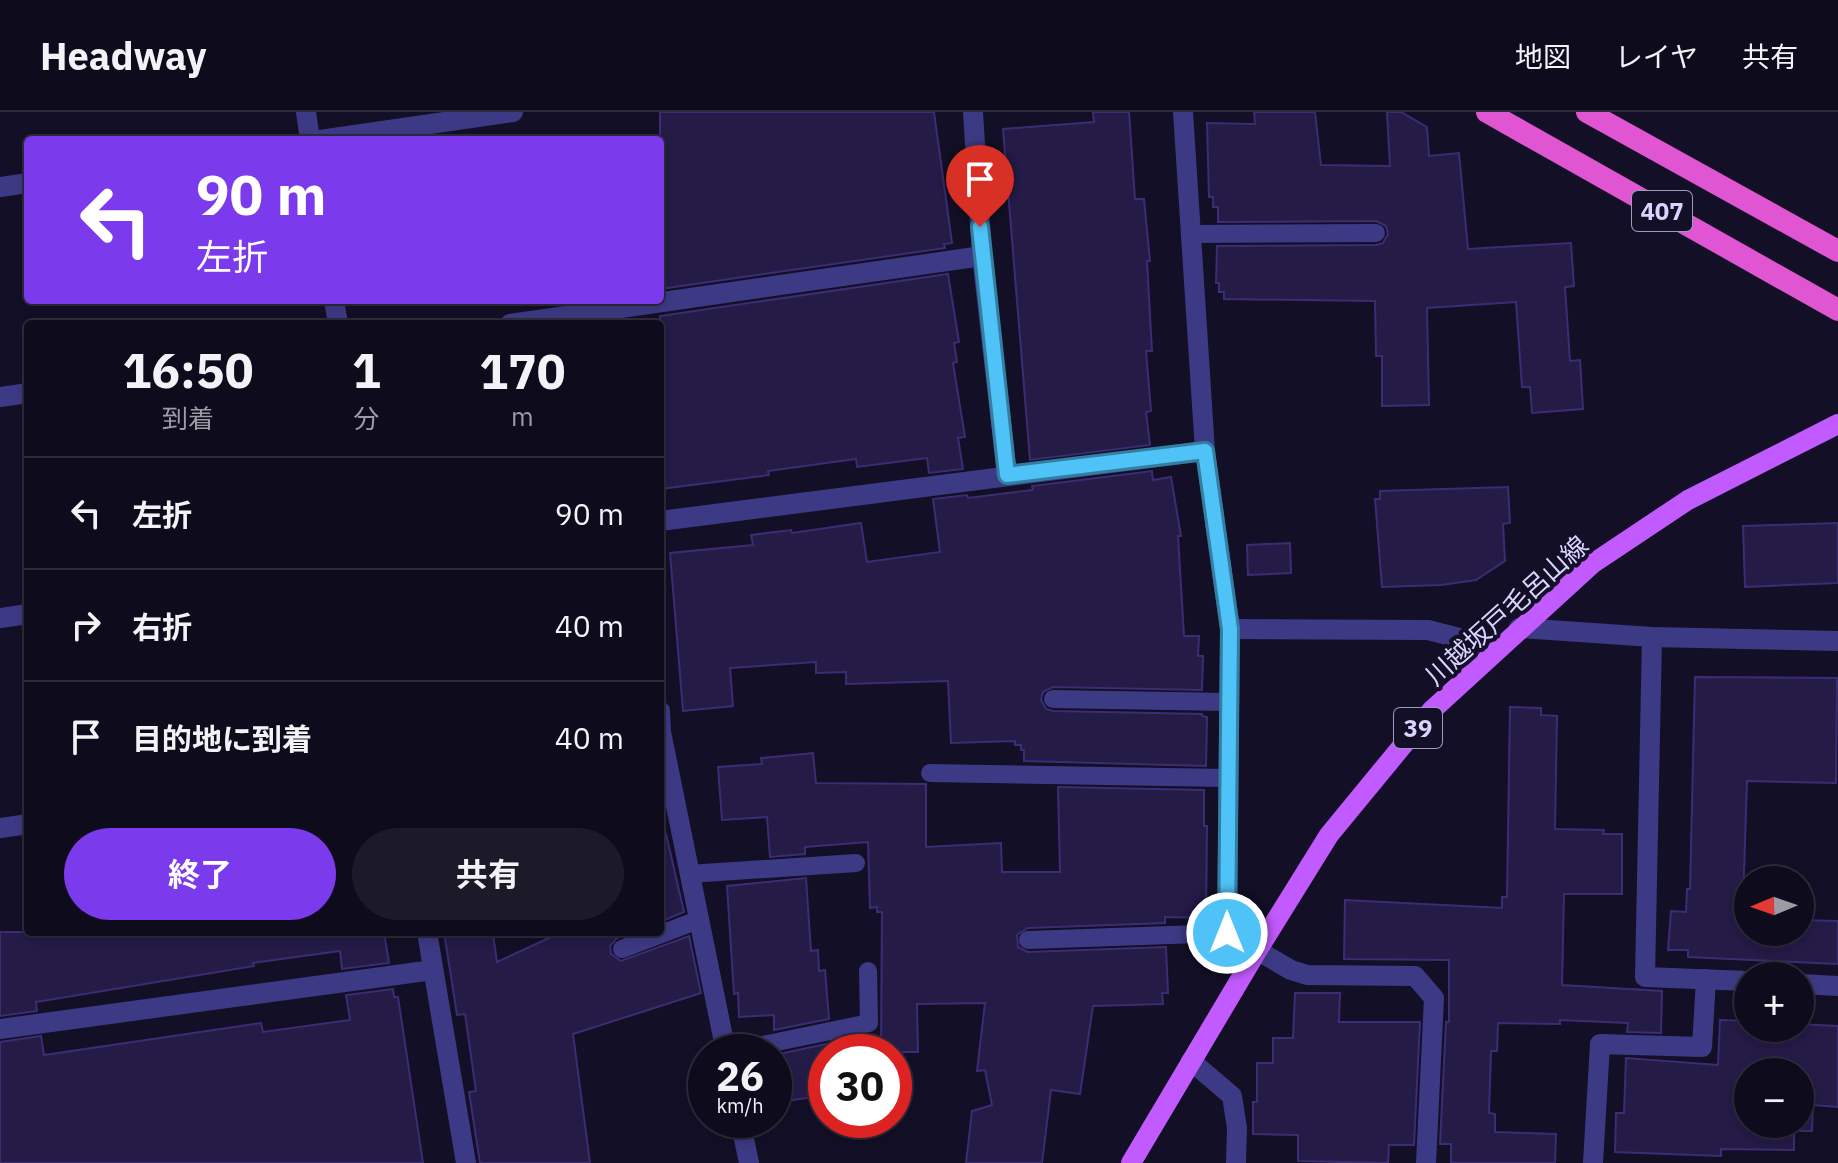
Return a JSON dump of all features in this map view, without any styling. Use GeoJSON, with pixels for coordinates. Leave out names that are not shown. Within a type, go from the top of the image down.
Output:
{"type":"FeatureCollection","features":[{"type":"Feature","properties":{"kind":"highway","name":"407"},"geometry":{"type":"LineString","coordinates":[[1487,112],[1838,310]]}},
{"type":"Feature","properties":{"kind":"highway","name":"407"},"geometry":{"type":"LineString","coordinates":[[1587,112],[1838,251]]}},
{"type":"Feature","properties":{"kind":"main road","name":"川越坂戸毛呂山線"},"geometry":{"type":"LineString","coordinates":[[1131,1163],[1329,835],[1431,711],[1592,564],[1688,500],[1838,424]]}},
{"type":"Feature","properties":{"kind":"street"},"geometry":{"type":"LineString","coordinates":[[306,112],[309,136]]}},
{"type":"Feature","properties":{"kind":"street"},"geometry":{"type":"LineString","coordinates":[[348,136],[513,112]]}},
{"type":"Feature","properties":{"kind":"street"},"geometry":{"type":"LineString","coordinates":[[973,112],[982,256],[1007,475]]}},
{"type":"Feature","properties":{"kind":"street"},"geometry":{"type":"LineString","coordinates":[[1183,112],[1205,451],[1230,629],[1227,933],[1291,970],[1307,975],[1415,976],[1434,998],[1426,1163]]}},
{"type":"Feature","properties":{"kind":"street"},"geometry":{"type":"LineString","coordinates":[[0,187],[24,184]]}},
{"type":"Feature","properties":{"kind":"street"},"geometry":{"type":"LineString","coordinates":[[664,302],[982,256]]}},
{"type":"Feature","properties":{"kind":"street"},"geometry":{"type":"LineString","coordinates":[[538,320],[649,304]]}},
{"type":"Feature","properties":{"kind":"street"},"geometry":{"type":"LineString","coordinates":[[0,397],[24,394]]}},
{"type":"Feature","properties":{"kind":"street"},"geometry":{"type":"LineString","coordinates":[[664,520],[1205,451]]}},
{"type":"Feature","properties":{"kind":"street"},"geometry":{"type":"LineString","coordinates":[[0,618],[24,615]]}},
{"type":"Feature","properties":{"kind":"street"},"geometry":{"type":"LineString","coordinates":[[1519,628],[1652,637],[1838,641]]}},
{"type":"Feature","properties":{"kind":"street"},"geometry":{"type":"LineString","coordinates":[[1230,629],[1428,630],[1498,648]]}},
{"type":"Feature","properties":{"kind":"street"},"geometry":{"type":"LineString","coordinates":[[1652,637],[1645,977],[1734,980]]}},
{"type":"Feature","properties":{"kind":"street"},"geometry":{"type":"LineString","coordinates":[[664,746],[724,1034]]}},
{"type":"Feature","properties":{"kind":"street"},"geometry":{"type":"LineString","coordinates":[[0,828],[24,825]]}},
{"type":"Feature","properties":{"kind":"street"},"geometry":{"type":"LineString","coordinates":[[428,936],[466,1163]]}},
{"type":"Feature","properties":{"kind":"street"},"geometry":{"type":"LineString","coordinates":[[0,1029],[433,970]]}},
{"type":"Feature","properties":{"kind":"street"},"geometry":{"type":"LineString","coordinates":[[1593,1163],[1600,1044],[1702,1047],[1706,979]]}},
{"type":"Feature","properties":{"kind":"street"},"geometry":{"type":"LineString","coordinates":[[1814,985],[1838,986]]}},
{"type":"Feature","properties":{"kind":"street"},"geometry":{"type":"LineString","coordinates":[[1191,1061],[1232,1096],[1237,1128],[1236,1163]]}},
{"type":"Feature","properties":{"kind":"street"},"geometry":{"type":"LineString","coordinates":[[744,1138],[749,1163]]}},
{"type":"Feature","properties":{"kind":"lane"},"geometry":{"type":"LineString","coordinates":[[1192,234],[1376,233]]}},
{"type":"Feature","properties":{"kind":"lane"},"geometry":{"type":"LineString","coordinates":[[1053,699],[1229,702]]}},
{"type":"Feature","properties":{"kind":"lane"},"geometry":{"type":"LineString","coordinates":[[930,773],[1227,778]]}},
{"type":"Feature","properties":{"kind":"lane"},"geometry":{"type":"LineString","coordinates":[[689,874],[856,863]]}},
{"type":"Feature","properties":{"kind":"lane"},"geometry":{"type":"LineString","coordinates":[[664,933],[698,920]]}},
{"type":"Feature","properties":{"kind":"lane"},"geometry":{"type":"LineString","coordinates":[[1028,940],[1227,933]]}},
{"type":"Feature","properties":{"kind":"lane"},"geometry":{"type":"LineString","coordinates":[[622,949],[656,936]]}},
{"type":"Feature","properties":{"kind":"lane"},"geometry":{"type":"LineString","coordinates":[[792,1039],[869,1023],[868,971]]}},
{"type":"Feature","properties":{"kind":"building"},"geometry":{"type":"Polygon","coordinates":[[[660,112],[934,112],[952,243],[944,244],[945,248],[664,288],[664,136],[660,136],[660,112]]]}},
{"type":"Feature","properties":{"kind":"building"},"geometry":{"type":"Polygon","coordinates":[[[1093,112],[1129,112],[1135,199],[1144,199],[1150,261],[1147,261],[1152,351],[1146,351],[1151,411],[1146,412],[1150,445],[1030,460],[1003,129],[1094,122],[1093,112]]]}},
{"type":"Feature","properties":{"kind":"building"},"geometry":{"type":"Polygon","coordinates":[[[1254,112],[1315,112],[1321,165],[1390,166],[1387,112],[1401,112],[1427,127],[1429,156],[1459,153],[1468,249],[1571,243],[1574,286],[1565,287],[1570,361],[1580,360],[1583,409],[1532,413],[1530,387],[1522,387],[1516,302],[1427,308],[1429,405],[1382,406],[1382,356],[1376,356],[1375,301],[1224,299],[1224,292],[1219,292],[1219,283],[1216,283],[1217,246],[1376,245],[1383,243],[1388,234],[1386,226],[1376,221],[1218,222],[1218,207],[1213,207],[1213,197],[1209,197],[1207,123],[1255,124],[1254,112]]]}},
{"type":"Feature","properties":{"kind":"building"},"geometry":{"type":"Polygon","coordinates":[[[948,274],[959,342],[954,343],[957,362],[953,363],[965,437],[958,438],[963,469],[929,473],[927,458],[857,467],[856,459],[768,471],[769,475],[664,488],[664,320],[660,320],[660,316],[948,274]]]}},
{"type":"Feature","properties":{"kind":"building"},"geometry":{"type":"Polygon","coordinates":[[[1152,471],[1153,480],[1171,477],[1181,536],[1178,536],[1184,636],[1199,636],[1198,656],[1203,656],[1202,690],[1053,687],[1043,692],[1041,700],[1046,709],[1053,711],[1202,714],[1207,717],[1206,766],[1024,761],[1024,750],[1021,750],[1021,745],[1015,745],[1015,741],[951,743],[948,681],[846,684],[846,672],[816,673],[816,662],[730,668],[733,706],[683,711],[670,553],[753,545],[751,535],[791,530],[792,533],[861,523],[867,562],[940,552],[933,499],[1033,490],[1032,486],[1152,471]]]}},
{"type":"Feature","properties":{"kind":"building"},"geometry":{"type":"Polygon","coordinates":[[[1508,487],[1510,523],[1503,524],[1505,561],[1476,580],[1382,587],[1375,499],[1380,499],[1380,491],[1508,487]]]}},
{"type":"Feature","properties":{"kind":"building"},"geometry":{"type":"Polygon","coordinates":[[[1838,523],[1838,583],[1745,587],[1743,526],[1838,523]]]}},
{"type":"Feature","properties":{"kind":"building"},"geometry":{"type":"Polygon","coordinates":[[[1290,543],[1291,573],[1248,575],[1247,545],[1290,543]]]}},
{"type":"Feature","properties":{"kind":"building"},"geometry":{"type":"Polygon","coordinates":[[[1695,677],[1837,678],[1836,783],[1747,781],[1744,866],[1734,866],[1734,946],[1814,946],[1814,920],[1838,921],[1838,964],[1688,957],[1688,950],[1668,950],[1671,911],[1686,912],[1687,889],[1690,889],[1695,677]]]}},
{"type":"Feature","properties":{"kind":"building"},"geometry":{"type":"Polygon","coordinates":[[[1510,707],[1541,708],[1541,715],[1557,716],[1555,829],[1604,830],[1603,834],[1622,834],[1622,894],[1564,894],[1562,985],[1662,991],[1661,1033],[1627,1032],[1628,1023],[1560,1020],[1560,1024],[1498,1023],[1497,1051],[1491,1051],[1489,1113],[1495,1114],[1495,1132],[1556,1134],[1555,1163],[1451,1163],[1451,1144],[1440,1144],[1446,1022],[1449,1022],[1449,960],[1344,959],[1345,900],[1502,908],[1502,897],[1507,897],[1510,707]]]}},
{"type":"Feature","properties":{"kind":"building"},"geometry":{"type":"Polygon","coordinates":[[[813,753],[816,783],[926,784],[926,847],[1001,843],[1002,872],[1060,872],[1058,787],[1204,790],[1204,826],[1207,826],[1206,918],[1165,917],[1165,923],[1028,928],[1017,935],[1018,947],[1028,952],[1166,947],[1168,993],[1162,993],[1163,1004],[1093,1006],[1080,1094],[1051,1090],[1042,1163],[966,1163],[972,1111],[992,1105],[985,1070],[977,1071],[985,1003],[917,1004],[918,1052],[912,1052],[912,1034],[881,1034],[882,912],[877,912],[877,907],[870,908],[868,842],[805,847],[805,854],[770,857],[767,817],[722,820],[718,767],[762,764],[761,758],[813,753]]]}},
{"type":"Feature","properties":{"kind":"building"},"geometry":{"type":"Polygon","coordinates":[[[664,834],[684,912],[664,920],[664,834]]]}},
{"type":"Feature","properties":{"kind":"building"},"geometry":{"type":"Polygon","coordinates":[[[806,878],[811,951],[818,950],[819,971],[825,970],[829,1019],[774,1030],[774,1015],[739,1017],[738,993],[734,994],[727,886],[806,878]]]}},
{"type":"Feature","properties":{"kind":"building"},"geometry":{"type":"Polygon","coordinates":[[[0,932],[24,932],[24,936],[385,936],[389,963],[342,969],[340,951],[253,963],[254,966],[36,1002],[37,1011],[0,1016],[0,932]]]}},
{"type":"Feature","properties":{"kind":"building"},"geometry":{"type":"Polygon","coordinates":[[[445,936],[493,936],[497,962],[553,936],[622,936],[610,946],[611,954],[621,961],[689,936],[701,993],[573,1034],[590,1163],[480,1163],[469,1092],[476,1091],[465,1014],[457,1015],[445,936]]]}},
{"type":"Feature","properties":{"kind":"building"},"geometry":{"type":"Polygon","coordinates":[[[393,989],[394,997],[398,997],[423,1163],[0,1163],[0,1042],[41,1036],[44,1055],[261,1023],[263,1032],[350,1020],[346,995],[393,989]]]}},
{"type":"Feature","properties":{"kind":"building"},"geometry":{"type":"Polygon","coordinates":[[[1295,993],[1340,993],[1339,1022],[1420,1022],[1414,1145],[1389,1145],[1388,1163],[1298,1161],[1298,1135],[1253,1134],[1257,1063],[1273,1063],[1273,1038],[1293,1038],[1295,993]]]}},
{"type":"Feature","properties":{"kind":"building"},"geometry":{"type":"Polygon","coordinates":[[[1720,1020],[1734,1020],[1734,1042],[1814,1042],[1814,1025],[1838,1026],[1838,1107],[1814,1105],[1814,1058],[1734,1058],[1734,1138],[1794,1138],[1794,1150],[1721,1149],[1721,1156],[1615,1152],[1616,1113],[1624,1113],[1626,1058],[1718,1065],[1720,1020]]]}},
{"type":"Feature","properties":{"kind":"building"},"geometry":{"type":"Polygon","coordinates":[[[808,1048],[808,1098],[792,1100],[792,1051],[808,1048]]]}},
{"type":"Feature","properties":{"kind":"route"},"geometry":{"type":"LineString","coordinates":[[980,227],[1007,475],[1205,451],[1230,629],[1227,933]]}}]}
